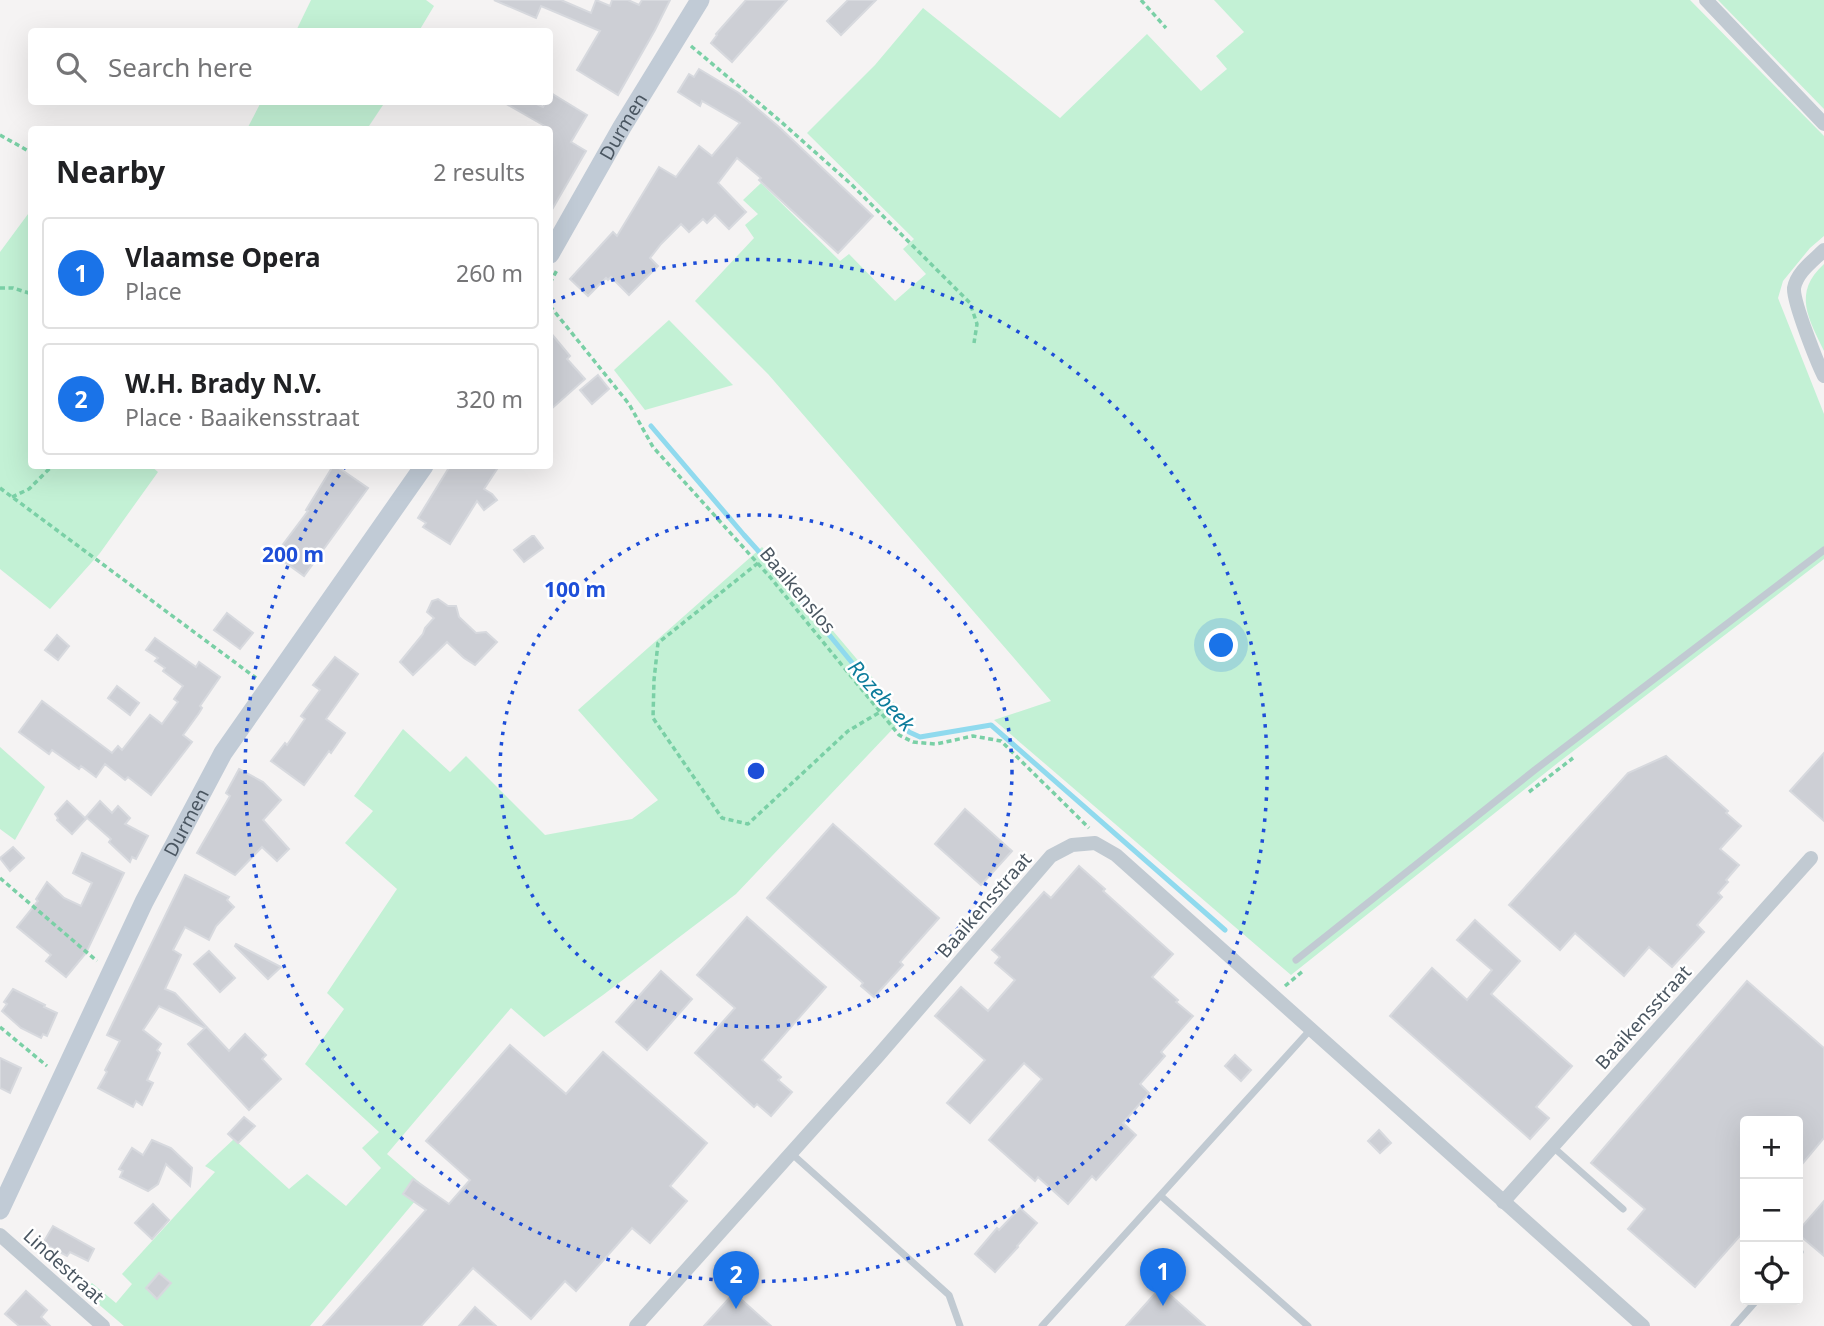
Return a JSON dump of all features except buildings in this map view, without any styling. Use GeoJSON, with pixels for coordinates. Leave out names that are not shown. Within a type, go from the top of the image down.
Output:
{"type":"FeatureCollection","features":[{"type":"Feature","properties":{"kind":"street","name":"Durmen"},"geometry":{"type":"LineString","coordinates":[[553,249],[622,127],[700,0]]}},
{"type":"Feature","properties":{"kind":"street"},"geometry":{"type":"LineString","coordinates":[[1706,0],[1824,124]]}},
{"type":"Feature","properties":{"kind":"street"},"geometry":{"type":"LineString","coordinates":[[1824,250],[1803,270],[1794,289],[1824,376]]}},
{"type":"Feature","properties":{"kind":"street","name":"Durmen"},"geometry":{"type":"LineString","coordinates":[[0,1210],[149,891],[223,753],[422,469]]}},
{"type":"Feature","properties":{"kind":"street"},"geometry":{"type":"LineString","coordinates":[[1095,843],[1116,855],[1643,1326]]}},
{"type":"Feature","properties":{"kind":"street","name":"Baaikensstraat"},"geometry":{"type":"LineString","coordinates":[[636,1326],[878,1056],[1051,856],[1072,845],[1095,843]]}},
{"type":"Feature","properties":{"kind":"street","name":"Baaikensstraat"},"geometry":{"type":"LineString","coordinates":[[1503,1202],[1811,858]]}},
{"type":"Feature","properties":{"kind":"street","name":"Lindestraat"},"geometry":{"type":"LineString","coordinates":[[0,1235],[103,1326]]}},
{"type":"Feature","properties":{"kind":"lane"},"geometry":{"type":"LineString","coordinates":[[1296,960],[1536,769],[1824,550]]}},
{"type":"Feature","properties":{"kind":"lane"},"geometry":{"type":"LineString","coordinates":[[1042,1326],[1311,1029]]}},
{"type":"Feature","properties":{"kind":"lane"},"geometry":{"type":"LineString","coordinates":[[1552,1147],[1623,1209]]}},
{"type":"Feature","properties":{"kind":"lane"},"geometry":{"type":"LineString","coordinates":[[790,1152],[949,1295],[960,1326]]}},
{"type":"Feature","properties":{"kind":"lane"},"geometry":{"type":"LineString","coordinates":[[1161,1196],[1308,1326]]}},
{"type":"Feature","properties":{"kind":"lane"},"geometry":{"type":"LineString","coordinates":[[1734,1326],[1753,1305]]}},
{"type":"Feature","properties":{"kind":"path"},"geometry":{"type":"LineString","coordinates":[[1141,0],[1166,28]]}},
{"type":"Feature","properties":{"kind":"path"},"geometry":{"type":"LineString","coordinates":[[678,36],[851,184],[970,303],[977,324],[974,344]]}},
{"type":"Feature","properties":{"kind":"path"},"geometry":{"type":"LineString","coordinates":[[0,135],[28,151]]}},
{"type":"Feature","properties":{"kind":"path"},"geometry":{"type":"LineString","coordinates":[[0,288],[13,288],[28,293]]}},
{"type":"Feature","properties":{"kind":"path","name":"Baaikenslos"},"geometry":{"type":"LineString","coordinates":[[553,310],[629,404],[653,447],[758,563],[899,735],[913,742],[936,744],[973,736],[1001,741],[1090,829],[1095,843]]}},
{"type":"Feature","properties":{"kind":"path"},"geometry":{"type":"LineString","coordinates":[[12,497],[29,489],[49,469]]}},
{"type":"Feature","properties":{"kind":"path"},"geometry":{"type":"LineString","coordinates":[[0,488],[269,687]]}},
{"type":"Feature","properties":{"kind":"path"},"geometry":{"type":"LineString","coordinates":[[758,563],[658,643],[653,718],[722,818],[748,824],[848,732],[880,712]]}},
{"type":"Feature","properties":{"kind":"path"},"geometry":{"type":"LineString","coordinates":[[1529,792],[1582,751]]}},
{"type":"Feature","properties":{"kind":"path"},"geometry":{"type":"LineString","coordinates":[[0,878],[110,973]]}},
{"type":"Feature","properties":{"kind":"path"},"geometry":{"type":"LineString","coordinates":[[1273,995],[1308,967]]}},
{"type":"Feature","properties":{"kind":"path"},"geometry":{"type":"LineString","coordinates":[[0,1027],[61,1078]]}},
{"type":"Feature","properties":{"kind":"green space"},"geometry":{"type":"Polygon","coordinates":[[[311,0],[426,0],[434,6],[421,28],[297,28],[311,0]]]}},
{"type":"Feature","properties":{"kind":"green space"},"geometry":{"type":"Polygon","coordinates":[[[1214,0],[1690,0],[1824,136],[1824,236],[1810,248],[1783,281],[1778,298],[1824,414],[1824,559],[1559,762],[1291,975],[994,720],[1051,701],[768,374],[695,301],[754,238],[745,225],[758,214],[743,200],[761,183],[840,261],[849,254],[895,301],[926,274],[903,249],[914,239],[807,133],[875,65],[923,8],[1060,118],[1147,34],[1201,91],[1227,69],[1216,56],[1244,32],[1214,0]]]}},
{"type":"Feature","properties":{"kind":"green space"},"geometry":{"type":"Polygon","coordinates":[[[1718,0],[1824,0],[1824,109],[1718,0]]]}},
{"type":"Feature","properties":{"kind":"green space"},"geometry":{"type":"Polygon","coordinates":[[[259,105],[383,105],[369,126],[249,126],[259,105]]]}},
{"type":"Feature","properties":{"kind":"green space"},"geometry":{"type":"Polygon","coordinates":[[[28,214],[28,469],[154,469],[158,472],[100,553],[50,609],[0,569],[0,252],[28,214]]]}},
{"type":"Feature","properties":{"kind":"green space"},"geometry":{"type":"Polygon","coordinates":[[[1824,264],[1824,351],[1809,317],[1806,296],[1808,285],[1824,264]]]}},
{"type":"Feature","properties":{"kind":"green space"},"geometry":{"type":"Polygon","coordinates":[[[669,320],[733,385],[645,410],[614,370],[669,320]]]}},
{"type":"Feature","properties":{"kind":"green space"},"geometry":{"type":"Polygon","coordinates":[[[762,547],[905,716],[736,894],[603,995],[544,1037],[511,1008],[387,1154],[426,1188],[310,1326],[124,1326],[83,1291],[92,1283],[116,1303],[132,1284],[122,1274],[215,1172],[205,1166],[234,1139],[289,1189],[307,1174],[346,1206],[381,1168],[362,1148],[379,1132],[305,1064],[344,1009],[327,993],[397,889],[345,843],[373,811],[354,796],[403,729],[450,772],[466,756],[545,835],[632,819],[658,800],[578,710],[762,547]]]}},
{"type":"Feature","properties":{"kind":"green space"},"geometry":{"type":"Polygon","coordinates":[[[0,747],[45,787],[15,840],[0,829],[0,747]]]}},
{"type":"Feature","properties":{"kind":"waterway","name":"Rozebeek"},"geometry":{"type":"LineString","coordinates":[[651,426],[780,575],[909,732],[920,737],[991,725],[1225,930]]}},
{"type":"Feature","properties":{"kind":"place","name":"Vlaamse Opera"},"geometry":{"type":"Point","coordinates":[1163,1306]}},
{"type":"Feature","properties":{"kind":"place","name":"W.H. Brady N.V."},"geometry":{"type":"Point","coordinates":[736,1309]}}]}
